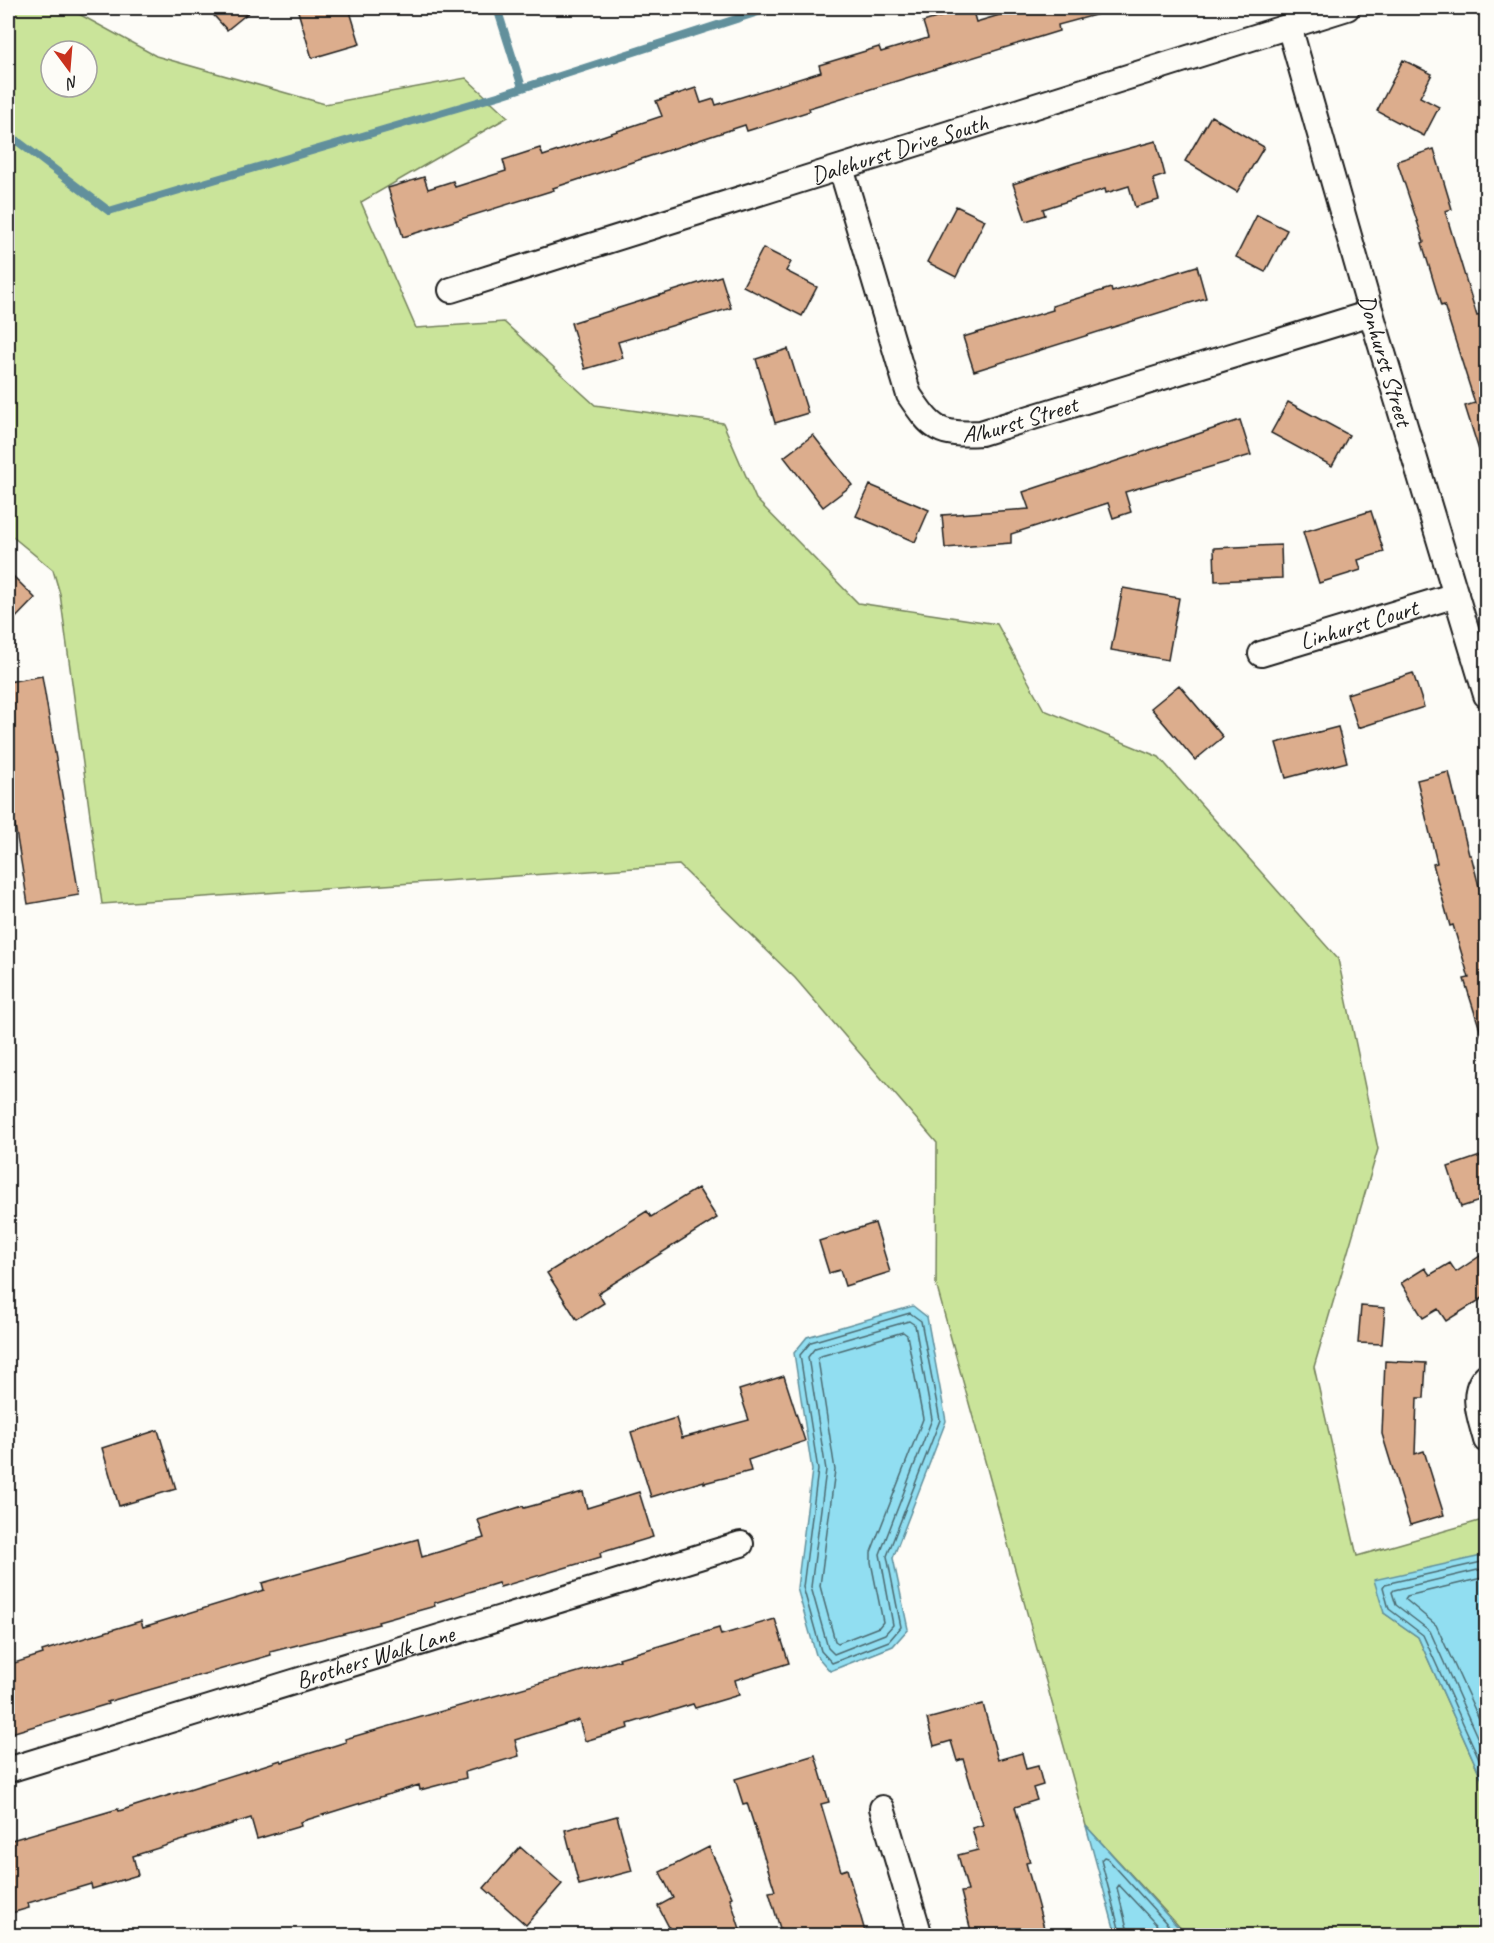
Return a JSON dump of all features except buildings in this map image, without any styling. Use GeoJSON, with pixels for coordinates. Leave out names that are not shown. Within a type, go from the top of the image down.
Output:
{"type":"FeatureCollection","features":[{"type":"Feature","properties":{"kind":"street","name":"Dalehurst Drive South"},"geometry":{"type":"LineString","coordinates":[[451,290],[1347,8]]}},
{"type":"Feature","properties":{"kind":"street","name":"Donhurst Street"},"geometry":{"type":"LineString","coordinates":[[1289,26],[1371,313],[1486,695]]}},
{"type":"Feature","properties":{"kind":"street","name":"Alhurst Street"},"geometry":{"type":"LineString","coordinates":[[841,168],[909,395],[927,422],[953,435],[981,433],[1371,313]]}},
{"type":"Feature","properties":{"kind":"street","name":"Linhurst Court"},"geometry":{"type":"LineString","coordinates":[[1261,654],[1456,595]]}},
{"type":"Feature","properties":{"kind":"street"},"geometry":{"type":"LineString","coordinates":[[1486,1376],[1481,1382],[1476,1405],[1486,1440]]}},
{"type":"Feature","properties":{"kind":"street","name":"Brothers Walk Lane"},"geometry":{"type":"LineString","coordinates":[[8,1770],[741,1544]]}},
{"type":"Feature","properties":{"kind":"street"},"geometry":{"type":"LineString","coordinates":[[882,1808],[920,1935]]}},
{"type":"Feature","properties":{"kind":"green space"},"geometry":{"type":"Polygon","coordinates":[[[8,8],[68,8],[156,56],[325,104],[466,78],[508,117],[361,202],[416,328],[504,322],[595,405],[723,423],[756,499],[858,603],[997,624],[1044,710],[1159,757],[1338,959],[1378,1149],[1314,1367],[1357,1556],[1486,1519],[1486,1555],[1481,1555],[1384,1613],[1418,1637],[1486,1788],[1486,1935],[1187,1935],[1086,1826],[936,1284],[937,1143],[795,978],[679,865],[102,904],[60,594],[53,570],[8,533],[8,8]]]}},
{"type":"Feature","properties":{"kind":"water"},"geometry":{"type":"Polygon","coordinates":[[[913,1306],[927,1317],[946,1421],[893,1558],[908,1629],[893,1646],[830,1671],[816,1655],[797,1588],[812,1470],[794,1353],[807,1337],[913,1306]]]}},
{"type":"Feature","properties":{"kind":"water"},"geometry":{"type":"Polygon","coordinates":[[[1486,1555],[1486,1788],[1418,1637],[1384,1613],[1374,1580],[1486,1555]]]}},
{"type":"Feature","properties":{"kind":"water"},"geometry":{"type":"Polygon","coordinates":[[[1086,1826],[1174,1923],[1187,1935],[1116,1935],[1086,1826]]]}},
{"type":"Feature","properties":{"kind":"waterway"},"geometry":{"type":"LineString","coordinates":[[497,8],[522,87]]}},
{"type":"Feature","properties":{"kind":"waterway"},"geometry":{"type":"LineString","coordinates":[[8,134],[109,211],[501,95],[770,8]]}}]}
